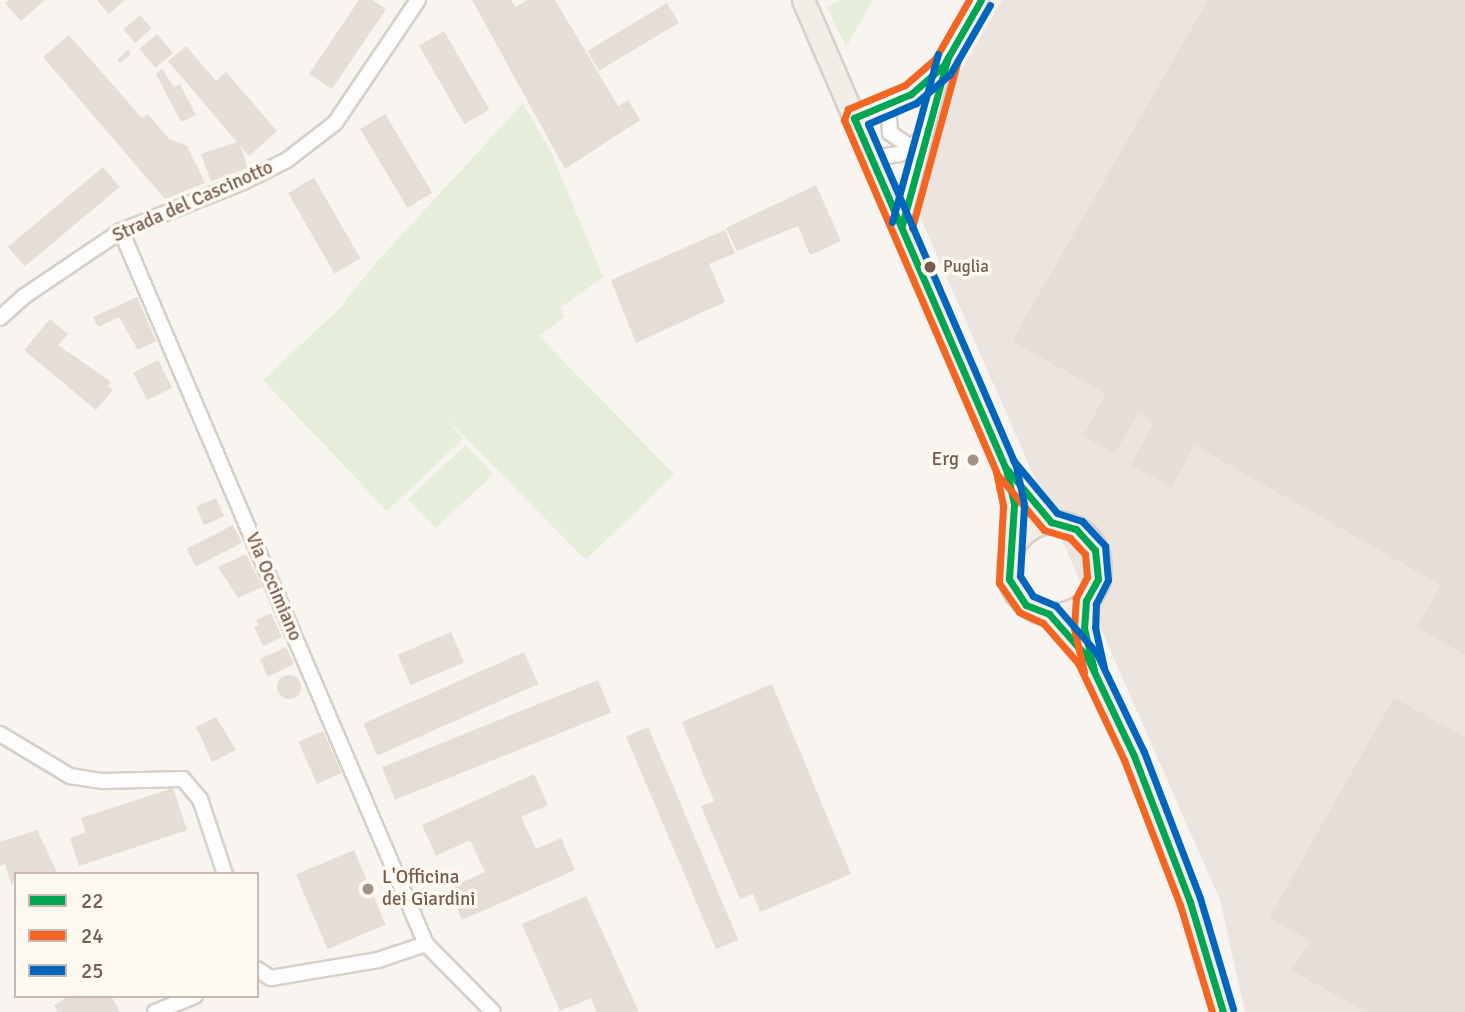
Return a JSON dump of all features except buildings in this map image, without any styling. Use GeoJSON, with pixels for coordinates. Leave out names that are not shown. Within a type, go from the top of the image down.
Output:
{"type":"FeatureCollection","features":[{"type":"Feature","properties":{"kind":"main road"},"geometry":{"type":"LineString","coordinates":[[803,0],[1006,469],[1014,505],[1014,544],[1008,563],[1015,593],[1026,605],[1049,614],[1087,657],[1134,756],[1191,902],[1223,1012]]}},
{"type":"Feature","properties":{"kind":"main road"},"geometry":{"type":"LineString","coordinates":[[1006,469],[1051,522]]}},
{"type":"Feature","properties":{"kind":"main road"},"geometry":{"type":"LineString","coordinates":[[1014,544],[1036,526],[1051,522],[1076,528],[1096,550],[1098,579],[1086,601],[1070,611],[1049,614]]}},
{"type":"Feature","properties":{"kind":"main road"},"geometry":{"type":"LineString","coordinates":[[1086,601],[1087,657]]}},
{"type":"Feature","properties":{"kind":"street","name":"Strada del Cascinotto"},"geometry":{"type":"LineString","coordinates":[[0,318],[23,297],[121,231],[241,183],[287,160],[316,138],[335,123],[418,0]]}},
{"type":"Feature","properties":{"kind":"street"},"geometry":{"type":"LineString","coordinates":[[902,225],[943,66],[981,0]]}},
{"type":"Feature","properties":{"kind":"street"},"geometry":{"type":"LineString","coordinates":[[854,118],[911,94],[943,66]]}},
{"type":"Feature","properties":{"kind":"street"},"geometry":{"type":"LineString","coordinates":[[888,104],[885,119],[890,133],[912,148]]}},
{"type":"Feature","properties":{"kind":"street"},"geometry":{"type":"LineString","coordinates":[[872,158],[912,148],[924,137]]}},
{"type":"Feature","properties":{"kind":"street","name":"Via Occimiano"},"geometry":{"type":"LineString","coordinates":[[121,231],[426,944]]}},
{"type":"Feature","properties":{"kind":"street"},"geometry":{"type":"LineString","coordinates":[[0,734],[70,776],[103,781],[183,779],[200,799],[224,872]]}},
{"type":"Feature","properties":{"kind":"street"},"geometry":{"type":"LineString","coordinates":[[259,973],[271,978],[378,960],[426,944],[493,1012]]}},
{"type":"Feature","properties":{"kind":"street"},"geometry":{"type":"LineString","coordinates":[[155,1012],[190,998]]}},
{"type":"Feature","properties":{"kind":"shaded area"},"geometry":{"type":"Polygon","coordinates":[[[1002,0],[1465,0],[1465,1012],[1245,1012],[1220,900],[918,212],[946,96],[1002,0]]]}},
{"type":"Feature","properties":{"kind":"green space"},"geometry":{"type":"Polygon","coordinates":[[[841,0],[873,0],[846,47],[827,7],[841,0]]]}},
{"type":"Feature","properties":{"kind":"green space"},"geometry":{"type":"Polygon","coordinates":[[[523,103],[551,152],[603,277],[561,307],[564,317],[539,336],[674,474],[586,560],[445,417],[463,439],[387,511],[263,380],[339,309],[374,265],[523,103]]]}},
{"type":"Feature","properties":{"kind":"green space"},"geometry":{"type":"Polygon","coordinates":[[[466,445],[493,474],[436,528],[408,499],[466,445]]]}},
{"type":"Feature","properties":{"kind":"transit line","name":"24"},"geometry":{"type":"LineString","coordinates":[[969,0],[935,59],[905,85],[848,109],[844,120],[996,472],[1003,506],[999,583],[1019,612],[1043,623],[1078,663],[1124,760],[1180,905],[1212,1012]]}},
{"type":"Feature","properties":{"kind":"transit line","name":"22"},"geometry":{"type":"LineString","coordinates":[[981,0],[943,66],[911,94],[854,118],[1006,469],[1014,505],[1009,579],[1026,605],[1049,614],[1087,657],[1134,756],[1190,902],[1223,1012]]}},
{"type":"Feature","properties":{"kind":"transit line","name":"25"},"geometry":{"type":"LineString","coordinates":[[990,5],[950,74],[916,103],[868,124],[1016,466],[1024,505],[1020,576],[1033,596],[1056,606],[1096,652],[1144,752],[1200,898],[1233,1009]]}},
{"type":"Feature","properties":{"kind":"transit line","name":"25"},"geometry":{"type":"LineString","coordinates":[[892,222],[938,54]]}},
{"type":"Feature","properties":{"kind":"transit line","name":"22"},"geometry":{"type":"LineString","coordinates":[[902,225],[948,57]]}},
{"type":"Feature","properties":{"kind":"transit line","name":"24"},"geometry":{"type":"LineString","coordinates":[[912,228],[958,60]]}},
{"type":"Feature","properties":{"kind":"transit line","name":"25"},"geometry":{"type":"LineString","coordinates":[[1013,460],[1057,513],[1082,521],[1105,546],[1108,580],[1096,604],[1095,627],[1104,668]]}},
{"type":"Feature","properties":{"kind":"transit line","name":"22"},"geometry":{"type":"LineString","coordinates":[[1005,467],[1051,522],[1076,529],[1095,550],[1098,579],[1086,601],[1084,628],[1094,670]]}},
{"type":"Feature","properties":{"kind":"transit line","name":"24"},"geometry":{"type":"LineString","coordinates":[[997,474],[1044,530],[1070,538],[1085,554],[1087,577],[1076,598],[1074,628],[1084,672]]}},
{"type":"Feature","properties":{"kind":"place","name":"Puglia"},"geometry":{"type":"Point","coordinates":[930,267]}},
{"type":"Feature","properties":{"kind":"place","name":"Erg"},"geometry":{"type":"Point","coordinates":[973,460]}},
{"type":"Feature","properties":{"kind":"place","name":"L'Officina dei Giardini"},"geometry":{"type":"Point","coordinates":[368,889]}}]}
